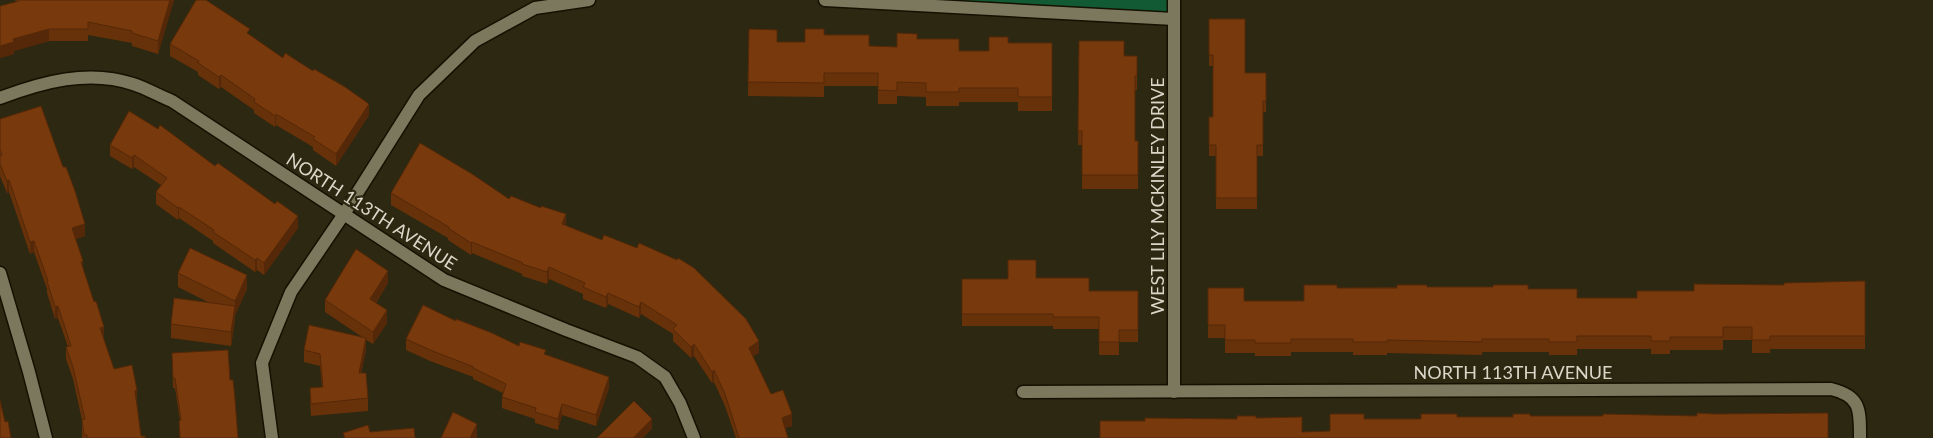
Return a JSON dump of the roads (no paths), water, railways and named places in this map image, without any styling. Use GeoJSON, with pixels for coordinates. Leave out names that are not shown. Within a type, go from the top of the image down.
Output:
{"type":"FeatureCollection","features":[{"type":"Feature","properties":{"kind":"street"},"geometry":{"type":"LineString","coordinates":[[272,438],[262,363],[291,292],[344,214],[419,95],[475,40],[535,8],[589,0]]}},
{"type":"Feature","properties":{"kind":"street"},"geometry":{"type":"LineString","coordinates":[[825,0],[1174,19]]}},
{"type":"Feature","properties":{"kind":"street","name":"WEST LILY MCKINLEY DRIVE"},"geometry":{"type":"LineString","coordinates":[[1174,0],[1174,392]]}},
{"type":"Feature","properties":{"kind":"street","name":"NORTH 113TH AVENUE"},"geometry":{"type":"LineString","coordinates":[[0,98],[48,83],[81,76],[103,77],[132,84],[172,101],[444,280],[556,327],[637,357],[665,377],[680,403],[694,438]]}},
{"type":"Feature","properties":{"kind":"street"},"geometry":{"type":"LineString","coordinates":[[0,273],[46,438]]}},
{"type":"Feature","properties":{"kind":"street","name":"NORTH 113TH AVENUE"},"geometry":{"type":"LineString","coordinates":[[1023,392],[1821,388],[1842,391],[1851,396],[1859,414],[1860,438]]}}]}
